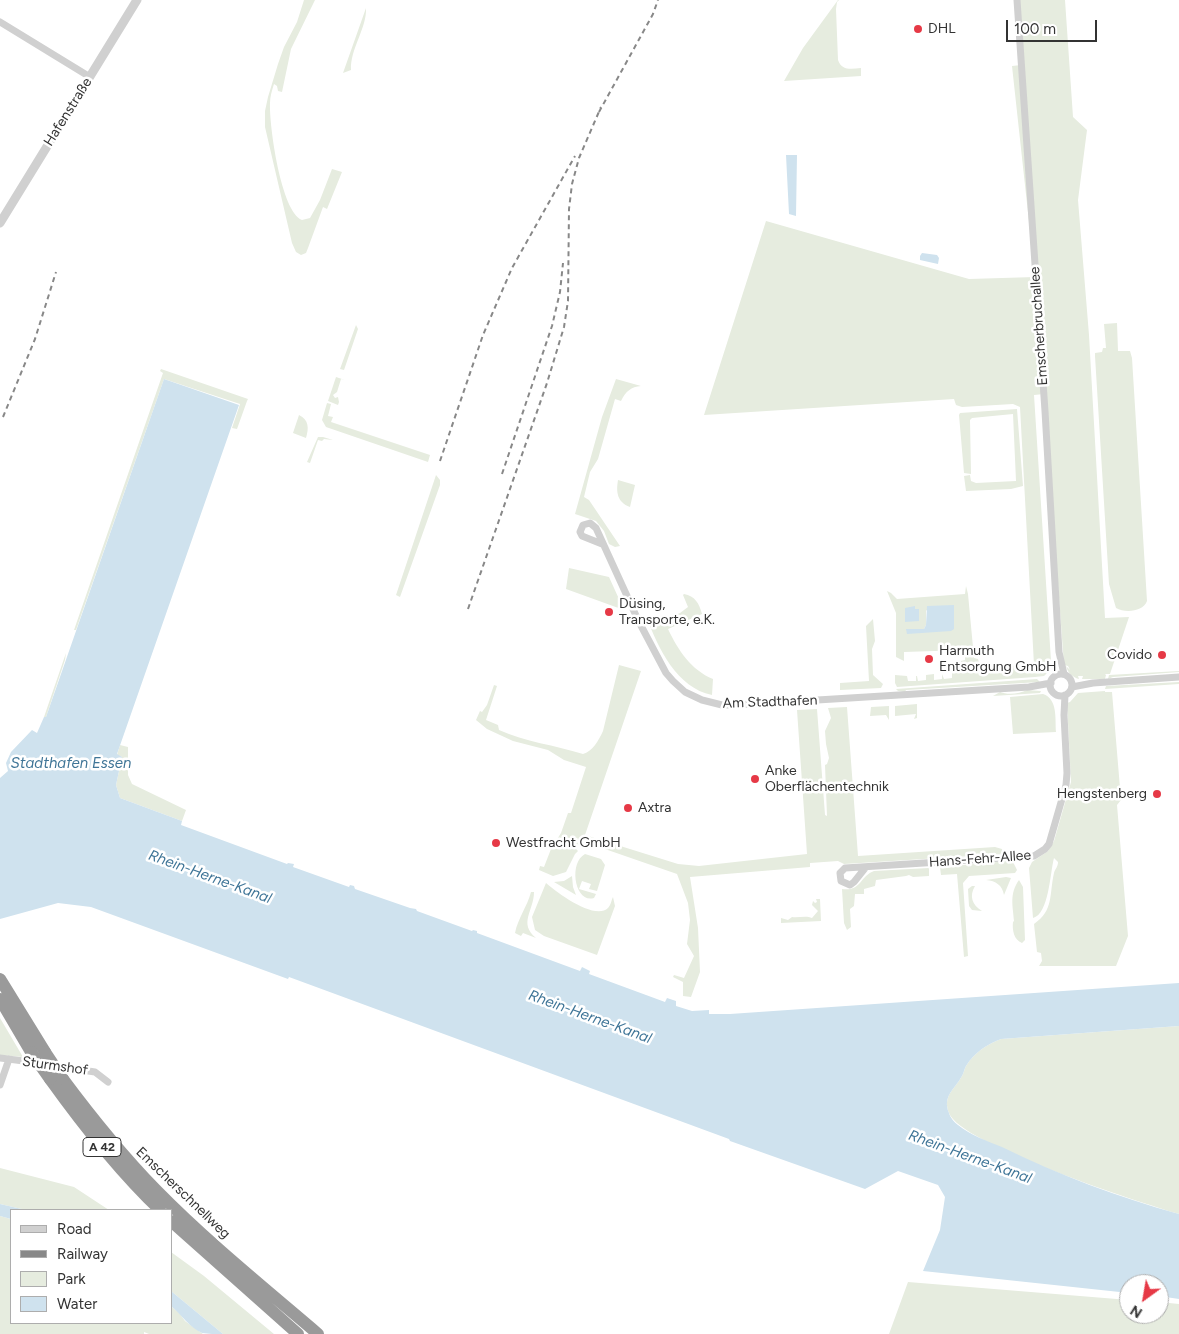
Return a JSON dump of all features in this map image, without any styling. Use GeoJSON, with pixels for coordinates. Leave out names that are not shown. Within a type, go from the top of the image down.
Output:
{"type":"FeatureCollection","features":[{"type":"Feature","properties":{"kind":"highway","name":"Emscherschnellweg"},"geometry":{"type":"LineString","coordinates":[[0,979],[44,1052],[104,1133],[156,1190],[196,1228],[318,1334]]}},
{"type":"Feature","properties":{"kind":"highway","name":"Emscherschnellweg"},"geometry":{"type":"LineString","coordinates":[[0,999],[31,1052],[72,1109],[120,1168],[159,1209]]}},
{"type":"Feature","properties":{"kind":"highway","name":"Emscherschnellweg"},"geometry":{"type":"LineString","coordinates":[[172,1221],[298,1334]]}},
{"type":"Feature","properties":{"kind":"street","name":"Hafenstraße"},"geometry":{"type":"LineString","coordinates":[[0,223],[136,0]]}},
{"type":"Feature","properties":{"kind":"street","name":"Emscherbruchallee"},"geometry":{"type":"LineString","coordinates":[[1017,0],[1045,411],[1060,675]]}},
{"type":"Feature","properties":{"kind":"street"},"geometry":{"type":"LineString","coordinates":[[0,22],[90,77]]}},
{"type":"Feature","properties":{"kind":"street","name":"Am Stadthafen"},"geometry":{"type":"LineString","coordinates":[[602,544],[618,574],[638,620],[666,673],[685,692],[714,704],[736,705],[1051,686]]}},
{"type":"Feature","properties":{"kind":"street"},"geometry":{"type":"LineString","coordinates":[[1072,684],[1062,695],[1051,686],[1060,675],[1072,684],[1179,677]]}},
{"type":"Feature","properties":{"kind":"street","name":"Hans-Fehr-Allee"},"geometry":{"type":"LineString","coordinates":[[866,867],[1028,857],[1040,854],[1051,839],[1066,785],[1067,773],[1062,695]]}},
{"type":"Feature","properties":{"kind":"street","name":"Sturmshof"},"geometry":{"type":"LineString","coordinates":[[0,1058],[95,1072],[108,1082]]}},
{"type":"Feature","properties":{"kind":"street"},"geometry":{"type":"LineString","coordinates":[[0,1085],[9,1059]]}},
{"type":"Feature","properties":{"kind":"green space"},"geometry":{"type":"Polygon","coordinates":[[[304,0],[315,0],[291,49],[282,92],[278,91],[277,86],[274,84],[270,101],[274,148],[278,167],[282,185],[295,214],[302,220],[310,218],[320,200],[332,169],[342,172],[327,209],[323,207],[306,253],[301,255],[296,252],[292,243],[265,127],[265,111],[278,64],[284,47],[297,22],[304,0]]]}},
{"type":"Feature","properties":{"kind":"green space"},"geometry":{"type":"Polygon","coordinates":[[[838,0],[836,9],[838,60],[844,68],[861,68],[861,76],[784,81],[803,48],[838,0]]]}},
{"type":"Feature","properties":{"kind":"green space"},"geometry":{"type":"Polygon","coordinates":[[[1018,0],[1065,0],[1073,117],[1087,130],[1078,200],[1089,335],[1105,618],[1129,617],[1110,674],[1105,674],[1105,679],[1082,679],[1083,676],[1078,676],[1079,679],[1068,671],[1066,666],[1070,670],[1068,666],[1064,665],[1044,394],[1034,395],[1051,661],[1049,671],[1044,676],[1035,677],[897,687],[895,675],[907,676],[908,681],[916,681],[917,676],[918,681],[926,680],[926,675],[934,674],[934,680],[942,679],[942,674],[944,679],[952,678],[952,673],[966,673],[966,662],[961,662],[965,660],[965,650],[904,652],[904,661],[896,657],[896,613],[887,591],[897,599],[965,594],[966,586],[974,658],[978,659],[980,667],[1034,665],[1020,407],[1013,404],[962,407],[956,405],[954,399],[704,415],[766,221],[969,279],[1035,277],[1012,66],[1021,65],[1018,0]],[[926,610],[926,625],[924,629],[907,629],[951,631],[926,610]]]}},
{"type":"Feature","properties":{"kind":"green space"},"geometry":{"type":"Polygon","coordinates":[[[366,8],[366,16],[351,62],[351,70],[343,73],[366,8]]]}},
{"type":"Feature","properties":{"kind":"green space"},"geometry":{"type":"Polygon","coordinates":[[[1117,323],[1118,351],[1130,351],[1132,358],[1147,601],[1142,607],[1129,611],[1116,608],[1109,584],[1095,356],[1095,353],[1102,352],[1103,348],[1106,348],[1104,324],[1117,323]]]}},
{"type":"Feature","properties":{"kind":"green space"},"geometry":{"type":"Polygon","coordinates":[[[356,325],[358,329],[344,370],[340,369],[356,325]]]}},
{"type":"Feature","properties":{"kind":"green space"},"geometry":{"type":"Polygon","coordinates":[[[161,369],[248,399],[237,429],[232,428],[240,404],[164,379],[76,630],[74,630],[163,373],[160,371],[161,369]]]}},
{"type":"Feature","properties":{"kind":"green space"},"geometry":{"type":"Polygon","coordinates":[[[336,377],[345,380],[341,379],[337,392],[333,395],[335,398],[338,397],[338,405],[328,401],[336,377]]]}},
{"type":"Feature","properties":{"kind":"green space"},"geometry":{"type":"Polygon","coordinates":[[[616,379],[641,386],[629,390],[621,401],[615,399],[598,459],[590,472],[584,497],[589,500],[620,546],[615,547],[609,544],[604,531],[596,521],[575,514],[602,417],[616,379]]]}},
{"type":"Feature","properties":{"kind":"green space"},"geometry":{"type":"Polygon","coordinates":[[[327,403],[331,404],[328,416],[333,417],[331,422],[430,455],[428,462],[326,427],[322,420],[327,403]]]}},
{"type":"Feature","properties":{"kind":"green space"},"geometry":{"type":"Polygon","coordinates":[[[1017,409],[1023,486],[1011,489],[966,491],[964,476],[970,475],[971,481],[976,483],[1016,481],[1013,414],[972,418],[970,420],[971,474],[964,473],[960,413],[1017,409]]]}},
{"type":"Feature","properties":{"kind":"green space"},"geometry":{"type":"Polygon","coordinates":[[[299,415],[305,419],[307,425],[306,438],[293,433],[299,415]]]}},
{"type":"Feature","properties":{"kind":"green space"},"geometry":{"type":"Polygon","coordinates":[[[318,437],[333,440],[318,440],[310,463],[307,462],[318,437]]]}},
{"type":"Feature","properties":{"kind":"green space"},"geometry":{"type":"Polygon","coordinates":[[[436,475],[440,480],[440,485],[400,597],[396,595],[436,475]]]}},
{"type":"Feature","properties":{"kind":"green space"},"geometry":{"type":"Polygon","coordinates":[[[618,480],[635,485],[630,507],[622,502],[618,496],[618,480]]]}},
{"type":"Feature","properties":{"kind":"green space"},"geometry":{"type":"Polygon","coordinates":[[[569,568],[609,577],[624,610],[566,589],[569,568]]]}},
{"type":"Feature","properties":{"kind":"green space"},"geometry":{"type":"Polygon","coordinates":[[[684,594],[691,596],[696,601],[702,614],[668,629],[676,644],[692,665],[713,679],[712,695],[700,691],[689,684],[670,665],[657,642],[647,618],[649,622],[654,624],[680,613],[688,607],[684,594]]]}},
{"type":"Feature","properties":{"kind":"green space"},"geometry":{"type":"Polygon","coordinates":[[[873,619],[875,641],[872,649],[873,675],[883,684],[881,688],[840,690],[840,683],[869,681],[866,626],[873,619]]]}},
{"type":"Feature","properties":{"kind":"green space"},"geometry":{"type":"Polygon","coordinates":[[[66,653],[46,717],[44,717],[66,653]]]}},
{"type":"Feature","properties":{"kind":"green space"},"geometry":{"type":"Polygon","coordinates":[[[619,665],[641,671],[585,835],[678,864],[699,866],[807,854],[797,710],[817,709],[825,815],[827,816],[825,765],[829,758],[825,731],[831,718],[828,708],[847,707],[858,856],[995,847],[1002,849],[1003,854],[844,864],[838,861],[810,863],[810,867],[690,877],[698,928],[700,972],[691,997],[683,996],[683,982],[673,977],[674,975],[684,978],[694,956],[687,944],[690,920],[688,903],[677,874],[576,839],[575,841],[587,847],[583,848],[577,844],[567,847],[578,851],[566,872],[553,876],[539,870],[540,866],[544,867],[551,849],[561,833],[568,813],[571,813],[586,767],[564,760],[548,750],[513,741],[487,729],[476,720],[480,711],[482,712],[487,705],[494,685],[497,686],[486,720],[498,725],[499,730],[530,740],[583,754],[586,753],[595,745],[603,731],[619,665]]]}},
{"type":"Feature","properties":{"kind":"green space"},"geometry":{"type":"Polygon","coordinates":[[[1179,671],[1113,677],[1108,679],[1109,675],[1179,671]]]}},
{"type":"Feature","properties":{"kind":"green space"},"geometry":{"type":"Polygon","coordinates":[[[1037,679],[1040,682],[906,690],[905,692],[896,689],[1037,679]]]}},
{"type":"Feature","properties":{"kind":"green space"},"geometry":{"type":"Polygon","coordinates":[[[1179,682],[1179,684],[1105,689],[1106,686],[1179,682]]]}},
{"type":"Feature","properties":{"kind":"green space"},"geometry":{"type":"Polygon","coordinates":[[[1027,690],[1041,691],[1040,693],[993,696],[1000,692],[1014,694],[1027,690]]]}},
{"type":"Feature","properties":{"kind":"green space"},"geometry":{"type":"Polygon","coordinates":[[[1112,692],[1121,800],[1117,805],[1128,936],[1116,966],[1039,966],[1042,961],[1041,953],[1037,952],[1034,924],[1048,908],[1054,873],[1058,862],[1054,858],[1046,901],[1038,915],[1033,918],[1029,868],[1032,862],[1048,851],[1054,841],[1071,782],[1067,703],[1078,693],[1112,692]]]}},
{"type":"Feature","properties":{"kind":"green space"},"geometry":{"type":"Polygon","coordinates":[[[1043,694],[1051,700],[1053,705],[1056,732],[1013,734],[1010,697],[1043,694]]]}},
{"type":"Feature","properties":{"kind":"green space"},"geometry":{"type":"Polygon","coordinates":[[[917,704],[917,718],[914,719],[916,714],[895,716],[895,706],[917,704]]]}},
{"type":"Feature","properties":{"kind":"green space"},"geometry":{"type":"Polygon","coordinates":[[[889,706],[889,720],[886,715],[870,716],[871,707],[889,706]]]}},
{"type":"Feature","properties":{"kind":"green space"},"geometry":{"type":"Polygon","coordinates":[[[120,745],[128,747],[128,775],[132,784],[186,810],[182,821],[120,798],[116,785],[122,757],[117,755],[120,745]]]}},
{"type":"Feature","properties":{"kind":"green space"},"geometry":{"type":"Polygon","coordinates":[[[585,854],[601,859],[605,865],[597,891],[589,889],[591,884],[582,881],[579,889],[596,894],[594,898],[587,898],[582,895],[578,889],[576,882],[575,873],[577,866],[585,854]]]}},
{"type":"Feature","properties":{"kind":"green space"},"geometry":{"type":"Polygon","coordinates":[[[1013,862],[1017,870],[1015,873],[969,876],[963,883],[968,956],[964,957],[957,874],[941,875],[940,867],[1013,862]]]}},
{"type":"Feature","properties":{"kind":"green space"},"geometry":{"type":"Polygon","coordinates":[[[929,868],[929,876],[913,877],[909,875],[876,880],[875,886],[864,889],[864,894],[855,894],[854,906],[850,909],[851,927],[847,930],[844,923],[842,889],[857,886],[869,873],[874,871],[929,868]]]}},
{"type":"Feature","properties":{"kind":"green space"},"geometry":{"type":"Polygon","coordinates":[[[572,876],[576,895],[554,882],[564,881],[572,876]]]}},
{"type":"Feature","properties":{"kind":"green space"},"geometry":{"type":"Polygon","coordinates":[[[1011,878],[1004,895],[998,884],[986,880],[1011,878]]]}},
{"type":"Feature","properties":{"kind":"green space"},"geometry":{"type":"Polygon","coordinates":[[[1019,880],[1023,887],[1025,940],[1022,943],[1015,937],[1013,928],[1013,895],[1019,880]]]}},
{"type":"Feature","properties":{"kind":"green space"},"geometry":{"type":"Polygon","coordinates":[[[546,883],[576,904],[594,911],[602,911],[608,908],[613,897],[615,906],[597,955],[544,936],[535,930],[532,917],[546,883]]]}},
{"type":"Feature","properties":{"kind":"green space"},"geometry":{"type":"Polygon","coordinates":[[[975,886],[972,893],[973,900],[982,911],[972,910],[969,906],[968,889],[975,886]]]}},
{"type":"Feature","properties":{"kind":"green space"},"geometry":{"type":"Polygon","coordinates":[[[531,892],[534,892],[527,922],[528,927],[536,938],[523,933],[521,936],[515,933],[531,892]]]}},
{"type":"Feature","properties":{"kind":"green space"},"geometry":{"type":"Polygon","coordinates":[[[816,899],[820,899],[821,921],[781,923],[781,918],[788,920],[792,917],[812,918],[818,911],[812,905],[813,901],[817,902],[816,899]]]}},
{"type":"Feature","properties":{"kind":"green space"},"geometry":{"type":"Polygon","coordinates":[[[0,1018],[23,1057],[0,1055],[0,1018]]]}},
{"type":"Feature","properties":{"kind":"green space"},"geometry":{"type":"Polygon","coordinates":[[[1179,1026],[1179,1214],[1092,1185],[1017,1156],[960,1126],[949,1113],[947,1107],[948,1097],[962,1076],[966,1066],[981,1050],[1001,1039],[1179,1026]]]}},
{"type":"Feature","properties":{"kind":"green space"},"geometry":{"type":"Polygon","coordinates":[[[0,1168],[74,1187],[107,1209],[22,1209],[0,1204],[0,1168]]]}},
{"type":"Feature","properties":{"kind":"green space"},"geometry":{"type":"Polygon","coordinates":[[[0,1216],[10,1219],[10,1324],[172,1324],[172,1307],[185,1321],[203,1334],[149,1334],[144,1332],[144,1334],[0,1334],[0,1216]]]}},
{"type":"Feature","properties":{"kind":"green space"},"geometry":{"type":"Polygon","coordinates":[[[172,1253],[204,1276],[274,1334],[223,1334],[172,1292],[172,1253]]]}},
{"type":"Feature","properties":{"kind":"green space"},"geometry":{"type":"Polygon","coordinates":[[[908,1282],[1119,1299],[1119,1324],[1169,1324],[1169,1303],[1179,1304],[1179,1334],[889,1334],[908,1282]]]}},
{"type":"Feature","properties":{"kind":"water"},"geometry":{"type":"Polygon","coordinates":[[[786,155],[797,155],[796,216],[789,214],[786,155]]]}},
{"type":"Feature","properties":{"kind":"water"},"geometry":{"type":"Polygon","coordinates":[[[922,253],[937,255],[939,258],[938,264],[920,260],[922,253]]]}},
{"type":"Feature","properties":{"kind":"water"},"geometry":{"type":"Polygon","coordinates":[[[164,379],[239,405],[117,754],[122,757],[116,785],[120,798],[182,821],[181,825],[287,864],[294,864],[293,867],[349,887],[350,885],[354,886],[355,889],[416,909],[472,931],[477,931],[477,933],[580,971],[582,967],[590,971],[589,974],[665,1002],[667,998],[676,1001],[676,1006],[692,1011],[709,1010],[709,1014],[1179,983],[1179,1026],[1001,1039],[986,1046],[973,1057],[950,1093],[947,1107],[954,1121],[963,1129],[979,1138],[1089,1185],[1179,1214],[1179,1299],[1169,1298],[1169,1274],[1119,1274],[1119,1292],[923,1271],[940,1230],[945,1197],[938,1185],[898,1171],[865,1189],[730,1141],[729,1139],[289,977],[288,979],[91,907],[58,903],[0,919],[0,778],[8,771],[6,763],[11,752],[32,730],[37,733],[44,717],[46,717],[164,379]]]}},
{"type":"Feature","properties":{"kind":"water"},"geometry":{"type":"Polygon","coordinates":[[[954,605],[954,629],[951,631],[907,634],[906,629],[924,629],[927,606],[954,605]]]}},
{"type":"Feature","properties":{"kind":"water"},"geometry":{"type":"Polygon","coordinates":[[[915,606],[915,609],[919,609],[919,621],[905,622],[905,608],[915,606]]]}},
{"type":"Feature","properties":{"kind":"water"},"geometry":{"type":"Polygon","coordinates":[[[0,1204],[22,1209],[10,1209],[10,1219],[0,1216],[0,1204]]]}},
{"type":"Feature","properties":{"kind":"water"},"geometry":{"type":"Polygon","coordinates":[[[172,1292],[223,1334],[202,1333],[193,1328],[172,1307],[172,1292]]]}},
{"type":"Feature","properties":{"kind":"railway"},"geometry":{"type":"LineString","coordinates":[[599,112],[653,14],[658,0]]}},
{"type":"Feature","properties":{"kind":"railway"},"geometry":{"type":"LineString","coordinates":[[468,609],[547,383],[564,327],[568,301],[569,209],[572,184],[579,158],[601,107]]}},
{"type":"Feature","properties":{"kind":"railway"},"geometry":{"type":"LineString","coordinates":[[440,461],[483,335],[512,268],[575,156]]}},
{"type":"Feature","properties":{"kind":"railway"},"geometry":{"type":"LineString","coordinates":[[502,474],[552,326],[560,292],[563,263]]}},
{"type":"Feature","properties":{"kind":"railway"},"geometry":{"type":"LineString","coordinates":[[3,417],[35,339],[56,272]]}},
{"type":"Feature","properties":{"kind":"place","name":"DHL"},"geometry":{"type":"Point","coordinates":[918,29]}},
{"type":"Feature","properties":{"kind":"place","name":"Düsing, Transporte, e.K."},"geometry":{"type":"Point","coordinates":[609,612]}},
{"type":"Feature","properties":{"kind":"place","name":"Covido"},"geometry":{"type":"Point","coordinates":[1162,655]}},
{"type":"Feature","properties":{"kind":"place","name":"Harmuth Entsorgung GmbH"},"geometry":{"type":"Point","coordinates":[929,659]}},
{"type":"Feature","properties":{"kind":"place","name":"Anke Oberflächentechnik"},"geometry":{"type":"Point","coordinates":[755,779]}},
{"type":"Feature","properties":{"kind":"place","name":"Hengstenberg"},"geometry":{"type":"Point","coordinates":[1157,794]}},
{"type":"Feature","properties":{"kind":"place","name":"Axtra"},"geometry":{"type":"Point","coordinates":[628,808]}},
{"type":"Feature","properties":{"kind":"place","name":"Westfracht GmbH"},"geometry":{"type":"Point","coordinates":[496,843]}},
{"type":"Feature","properties":{"kind":"water label","name":"Stadthafen Essen"},"geometry":{"type":"Point","coordinates":[71,764]}},
{"type":"Feature","properties":{"kind":"water label","name":"Rhein-Herne-Kanal"},"geometry":{"type":"Point","coordinates":[210,877]}},
{"type":"Feature","properties":{"kind":"water label","name":"Rhein-Herne-Kanal"},"geometry":{"type":"Point","coordinates":[590,1017]}},
{"type":"Feature","properties":{"kind":"water label","name":"Rhein-Herne-Kanal"},"geometry":{"type":"Point","coordinates":[970,1157]}}]}
